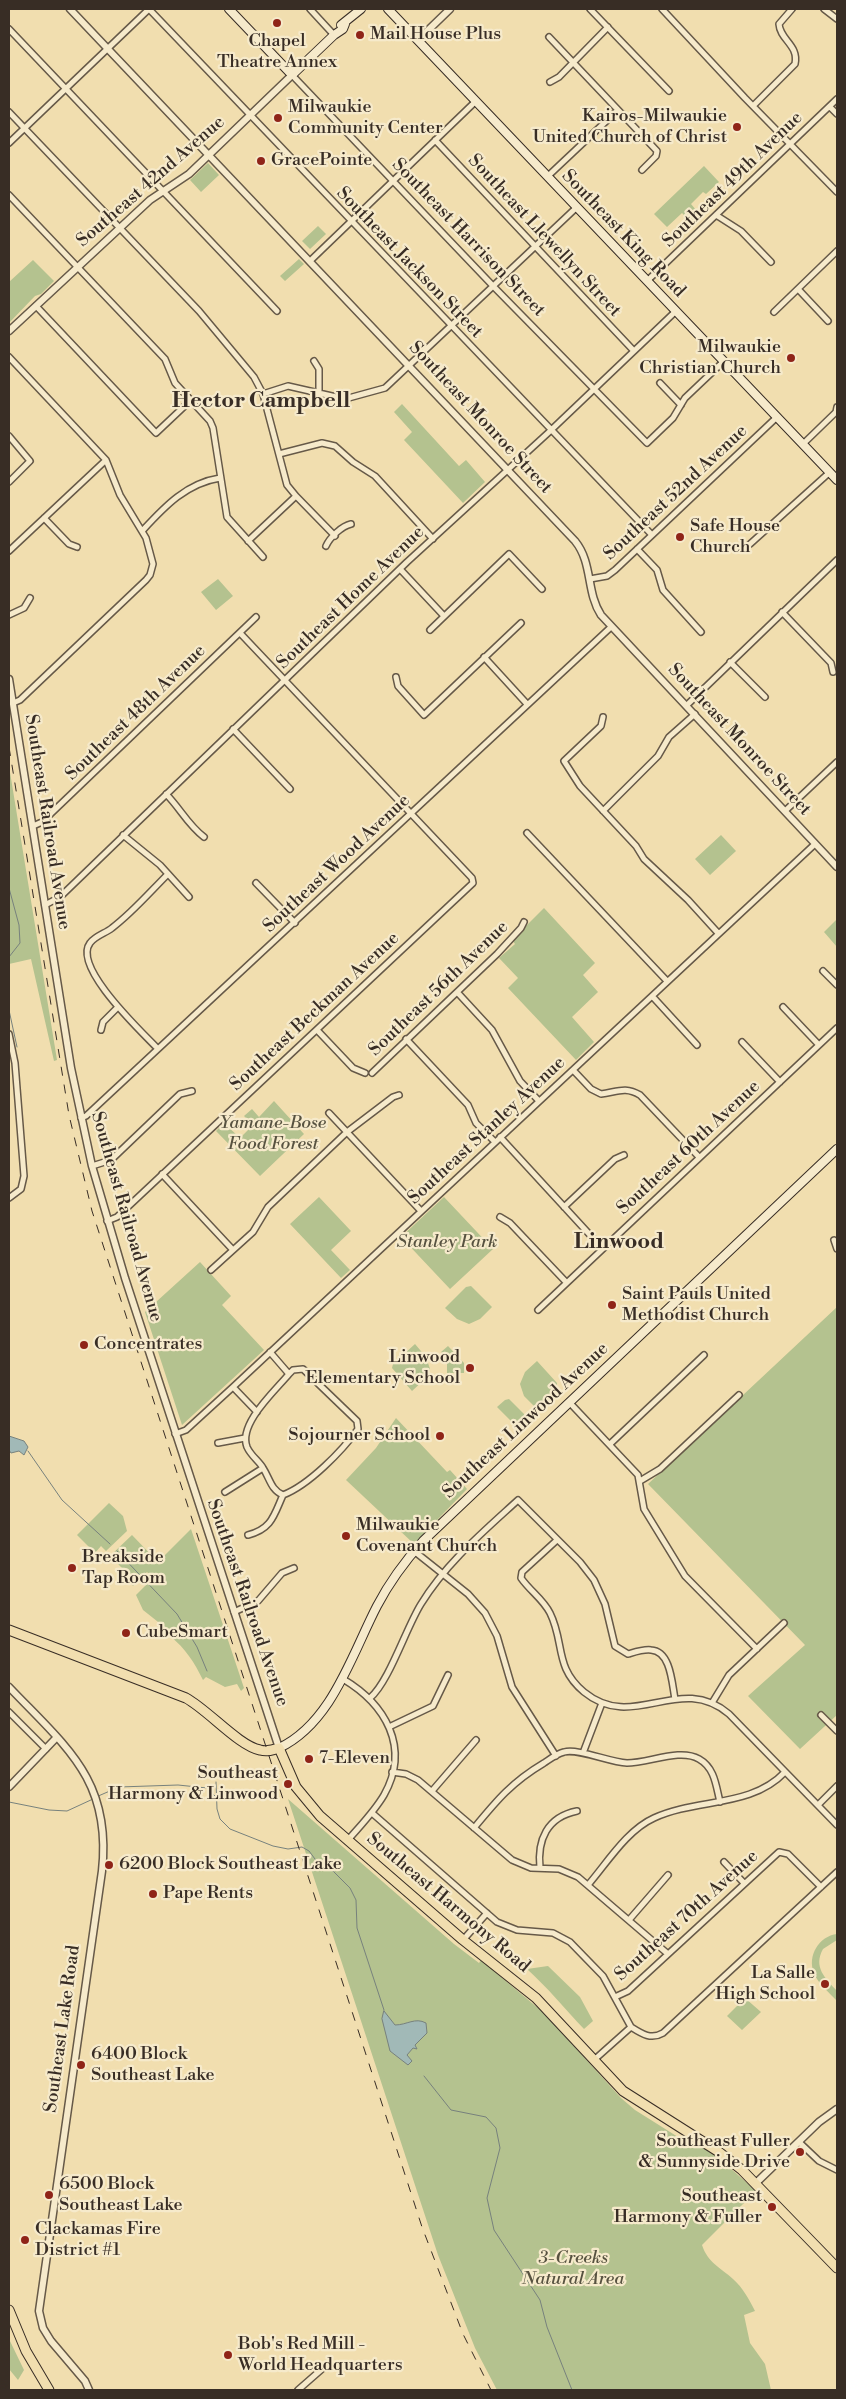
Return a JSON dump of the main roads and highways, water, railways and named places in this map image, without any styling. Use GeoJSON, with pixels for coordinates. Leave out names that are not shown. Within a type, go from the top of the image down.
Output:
{"type":"FeatureCollection","features":[{"type":"Feature","properties":{"kind":"main road","name":"Southeast Harrison Street"},"geometry":{"type":"LineString","coordinates":[[229,9],[292,75]]}},
{"type":"Feature","properties":{"kind":"main road","name":"Southeast 42nd Avenue"},"geometry":{"type":"LineString","coordinates":[[292,75],[334,35],[335,30],[360,9]]}},
{"type":"Feature","properties":{"kind":"main road","name":"Southeast King Road"},"geometry":{"type":"LineString","coordinates":[[388,9],[837,480]]}},
{"type":"Feature","properties":{"kind":"main road","name":"Southeast Linwood Avenue"},"geometry":{"type":"LineString","coordinates":[[279,1748],[294,1740],[307,1728],[334,1694],[380,1601],[414,1551],[429,1534],[568,1401],[837,1150]]}},
{"type":"Feature","properties":{"kind":"main road"},"geometry":{"type":"LineString","coordinates":[[9,1630],[186,1698],[205,1710],[252,1748],[265,1751],[279,1748]]}},
{"type":"Feature","properties":{"kind":"main road","name":"Southeast Harmony Road"},"geometry":{"type":"LineString","coordinates":[[279,1748],[300,1794],[320,1816],[463,1940],[540,2002],[611,2080],[630,2096],[719,2152],[756,2183],[837,2268]]}},
{"type":"Feature","properties":{"kind":"main road"},"geometry":{"type":"LineString","coordinates":[[9,2310],[26,2351],[49,2390]]}},
{"type":"Feature","properties":{"kind":"water"},"geometry":{"type":"Polygon","coordinates":[[[9,1436],[24,1441],[28,1447],[24,1455],[19,1451],[11,1453],[9,1450],[9,1436]]]}},
{"type":"Feature","properties":{"kind":"water"},"geometry":{"type":"Polygon","coordinates":[[[384,2011],[395,2025],[415,2021],[426,2023],[427,2033],[415,2045],[417,2049],[413,2048],[407,2055],[412,2061],[408,2065],[390,2051],[382,2019],[384,2011]]]}},
{"type":"Feature","properties":{"kind":"waterway"},"geometry":{"type":"LineString","coordinates":[[9,888],[19,925],[20,943],[9,957]]}},
{"type":"Feature","properties":{"kind":"waterway"},"geometry":{"type":"LineString","coordinates":[[9,1010],[17,1047]]}},
{"type":"Feature","properties":{"kind":"waterway"},"geometry":{"type":"LineString","coordinates":[[28,1451],[62,1500],[110,1544]]}},
{"type":"Feature","properties":{"kind":"waterway"},"geometry":{"type":"LineString","coordinates":[[117,1551],[177,1614],[197,1647],[207,1671]]}},
{"type":"Feature","properties":{"kind":"waterway"},"geometry":{"type":"LineString","coordinates":[[216,1782],[217,1809],[220,1819],[230,1829],[273,1846],[288,1849],[302,1847],[309,1851],[318,1863],[333,1871],[350,1888],[356,1900],[357,1928],[384,2010]]}},
{"type":"Feature","properties":{"kind":"waterway"},"geometry":{"type":"LineString","coordinates":[[96,1797],[119,1787],[178,1785],[207,1788],[216,1797]]}},
{"type":"Feature","properties":{"kind":"waterway"},"geometry":{"type":"LineString","coordinates":[[9,1802],[49,1810],[67,1811],[93,1799]]}},
{"type":"Feature","properties":{"kind":"waterway"},"geometry":{"type":"LineString","coordinates":[[424,2076],[451,2110],[486,2117],[496,2128],[500,2148],[487,2198],[494,2230],[540,2300],[547,2327],[572,2390]]}},
{"type":"Feature","properties":{"kind":"railway"},"geometry":{"type":"LineString","coordinates":[[9,747],[69,1115],[92,1211],[422,2227],[463,2334],[491,2390]]}},
{"type":"Feature","properties":{"kind":"place","name":"Chapel Theatre Annex"},"geometry":{"type":"Point","coordinates":[277,23]}},
{"type":"Feature","properties":{"kind":"place","name":"Mail House Plus"},"geometry":{"type":"Point","coordinates":[360,35]}},
{"type":"Feature","properties":{"kind":"place","name":"Milwaukie Community Center"},"geometry":{"type":"Point","coordinates":[278,118]}},
{"type":"Feature","properties":{"kind":"place","name":"Kairos-Milwaukie United Church of Christ"},"geometry":{"type":"Point","coordinates":[737,127]}},
{"type":"Feature","properties":{"kind":"place","name":"GracePointe"},"geometry":{"type":"Point","coordinates":[261,161]}},
{"type":"Feature","properties":{"kind":"place","name":"Milwaukie Christian Church"},"geometry":{"type":"Point","coordinates":[791,358]}},
{"type":"Feature","properties":{"kind":"place","name":"Safe House Church"},"geometry":{"type":"Point","coordinates":[680,537]}},
{"type":"Feature","properties":{"kind":"place","name":"Saint Pauls United Methodist Church"},"geometry":{"type":"Point","coordinates":[612,1305]}},
{"type":"Feature","properties":{"kind":"place","name":"Concentrates"},"geometry":{"type":"Point","coordinates":[84,1345]}},
{"type":"Feature","properties":{"kind":"place","name":"Linwood Elementary School"},"geometry":{"type":"Point","coordinates":[470,1368]}},
{"type":"Feature","properties":{"kind":"place","name":"Sojourner School"},"geometry":{"type":"Point","coordinates":[440,1436]}},
{"type":"Feature","properties":{"kind":"place","name":"Milwaukie Covenant Church"},"geometry":{"type":"Point","coordinates":[346,1536]}},
{"type":"Feature","properties":{"kind":"place","name":"Breakside Tap Room"},"geometry":{"type":"Point","coordinates":[72,1568]}},
{"type":"Feature","properties":{"kind":"place","name":"CubeSmart"},"geometry":{"type":"Point","coordinates":[126,1633]}},
{"type":"Feature","properties":{"kind":"place","name":"7-Eleven"},"geometry":{"type":"Point","coordinates":[309,1759]}},
{"type":"Feature","properties":{"kind":"place","name":"Southeast Harmony & Linwood"},"geometry":{"type":"Point","coordinates":[288,1784]}},
{"type":"Feature","properties":{"kind":"place","name":"6200 Block Southeast Lake"},"geometry":{"type":"Point","coordinates":[109,1865]}},
{"type":"Feature","properties":{"kind":"place","name":"Pape Rents"},"geometry":{"type":"Point","coordinates":[153,1894]}},
{"type":"Feature","properties":{"kind":"place","name":"La Salle High School"},"geometry":{"type":"Point","coordinates":[825,1984]}},
{"type":"Feature","properties":{"kind":"place","name":"6400 Block Southeast Lake"},"geometry":{"type":"Point","coordinates":[81,2065]}},
{"type":"Feature","properties":{"kind":"place","name":"Southeast Fuller & Sunnyside Drive"},"geometry":{"type":"Point","coordinates":[800,2152]}},
{"type":"Feature","properties":{"kind":"place","name":"6500 Block Southeast Lake"},"geometry":{"type":"Point","coordinates":[49,2195]}},
{"type":"Feature","properties":{"kind":"place","name":"Southeast Harmony & Fuller"},"geometry":{"type":"Point","coordinates":[772,2207]}},
{"type":"Feature","properties":{"kind":"place","name":"Clackamas Fire District #1"},"geometry":{"type":"Point","coordinates":[25,2240]}},
{"type":"Feature","properties":{"kind":"place","name":"Bob's Red Mill - World Headquarters"},"geometry":{"type":"Point","coordinates":[228,2355]}},
{"type":"Feature","properties":{"kind":"district","name":"Hector Campbell"},"geometry":{"type":"Point","coordinates":[261,402]}},
{"type":"Feature","properties":{"kind":"district","name":"Linwood"},"geometry":{"type":"Point","coordinates":[619,1243]}},
{"type":"Feature","properties":{"kind":"park label","name":"Yamane-Bose Food Forest"},"geometry":{"type":"Point","coordinates":[273,1134]}},
{"type":"Feature","properties":{"kind":"park label","name":"Stanley Park"},"geometry":{"type":"Point","coordinates":[447,1243]}},
{"type":"Feature","properties":{"kind":"park label","name":"3-Creeks Natural Area"},"geometry":{"type":"Point","coordinates":[573,2269]}}]}
